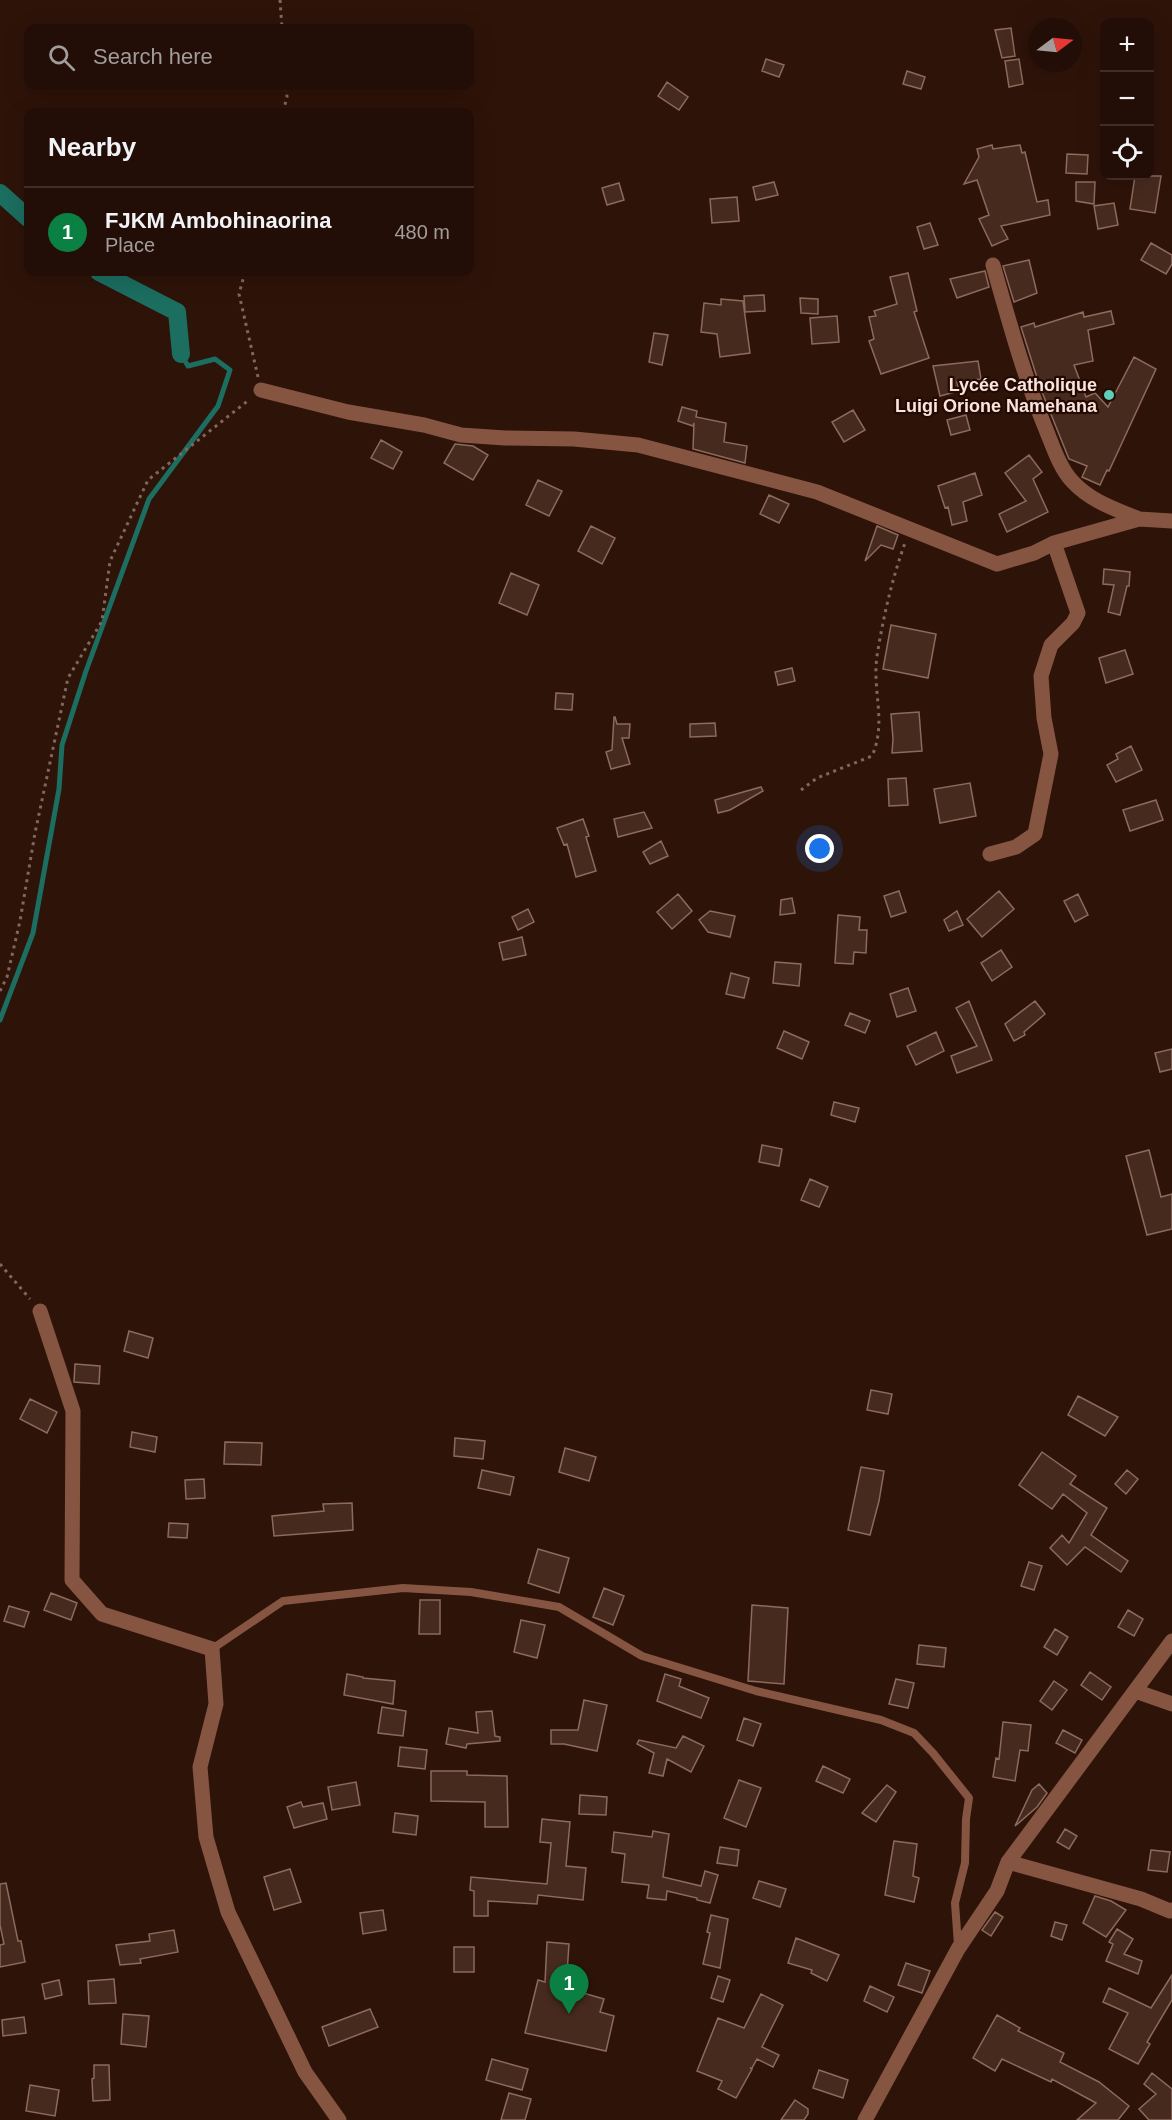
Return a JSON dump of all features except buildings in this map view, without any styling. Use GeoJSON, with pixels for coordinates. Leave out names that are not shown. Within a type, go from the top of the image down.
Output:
{"type":"FeatureCollection","features":[{"type":"Feature","properties":{"kind":"street"},"geometry":{"type":"LineString","coordinates":[[993,265],[1025,376],[1060,461],[1071,480],[1100,504],[1139,519],[1172,521]]}},
{"type":"Feature","properties":{"kind":"street"},"geometry":{"type":"LineString","coordinates":[[261,390],[348,412],[424,425],[461,435],[574,439],[638,445],[817,492],[997,564],[1034,553],[1054,543],[1139,519]]}},
{"type":"Feature","properties":{"kind":"street"},"geometry":{"type":"LineString","coordinates":[[990,854],[1016,847],[1035,834],[1051,754],[1044,717],[1041,676],[1051,645],[1073,623],[1078,613],[1054,543]]}},
{"type":"Feature","properties":{"kind":"street"},"geometry":{"type":"LineString","coordinates":[[40,1311],[73,1411],[72,1580],[102,1614],[212,1648],[216,1704],[200,1767],[206,1837],[228,1912],[305,2072],[339,2120]]}},
{"type":"Feature","properties":{"kind":"street"},"geometry":{"type":"LineString","coordinates":[[865,2120],[958,1949],[997,1891],[1008,1862],[1172,1641]]}},
{"type":"Feature","properties":{"kind":"street"},"geometry":{"type":"LineString","coordinates":[[1135,1691],[1172,1704]]}},
{"type":"Feature","properties":{"kind":"street"},"geometry":{"type":"LineString","coordinates":[[1008,1862],[1141,1899],[1172,1910]]}},
{"type":"Feature","properties":{"kind":"lane"},"geometry":{"type":"LineString","coordinates":[[212,1648],[283,1601],[403,1588],[471,1592],[559,1607],[642,1656],[756,1691],[881,1720],[914,1733],[969,1798],[966,1819],[966,1863],[955,1903],[958,1949]]}},
{"type":"Feature","properties":{"kind":"path"},"geometry":{"type":"LineString","coordinates":[[280,0],[282,24]]}},
{"type":"Feature","properties":{"kind":"path"},"geometry":{"type":"LineString","coordinates":[[284,108],[286,90]]}},
{"type":"Feature","properties":{"kind":"path"},"geometry":{"type":"LineString","coordinates":[[0,991],[7,977],[20,921],[35,833],[68,678],[102,621],[110,561],[148,480],[261,390],[239,294],[244,276]]}},
{"type":"Feature","properties":{"kind":"path"},"geometry":{"type":"LineString","coordinates":[[801,790],[817,778],[872,756],[878,742],[881,723],[876,686],[877,656],[896,566],[912,530]]}},
{"type":"Feature","properties":{"kind":"path"},"geometry":{"type":"LineString","coordinates":[[0,1264],[40,1311]]}},
{"type":"Feature","properties":{"kind":"waterway"},"geometry":{"type":"LineString","coordinates":[[0,193],[24,214]]}},
{"type":"Feature","properties":{"kind":"waterway"},"geometry":{"type":"LineString","coordinates":[[107,276],[177,312],[181,354]]}},
{"type":"Feature","properties":{"kind":"waterway"},"geometry":{"type":"LineString","coordinates":[[0,1020],[33,933],[59,789],[62,745],[86,671],[149,499],[218,406],[230,370],[215,359],[188,366],[181,354]]}},
{"type":"Feature","properties":{"kind":"place","name":"Lycée Catholique Luigi Orione Namehana"},"geometry":{"type":"Point","coordinates":[1109,395]}},
{"type":"Feature","properties":{"kind":"place","name":"FJKM Ambohinaorina"},"geometry":{"type":"Point","coordinates":[569,2014]}}]}
